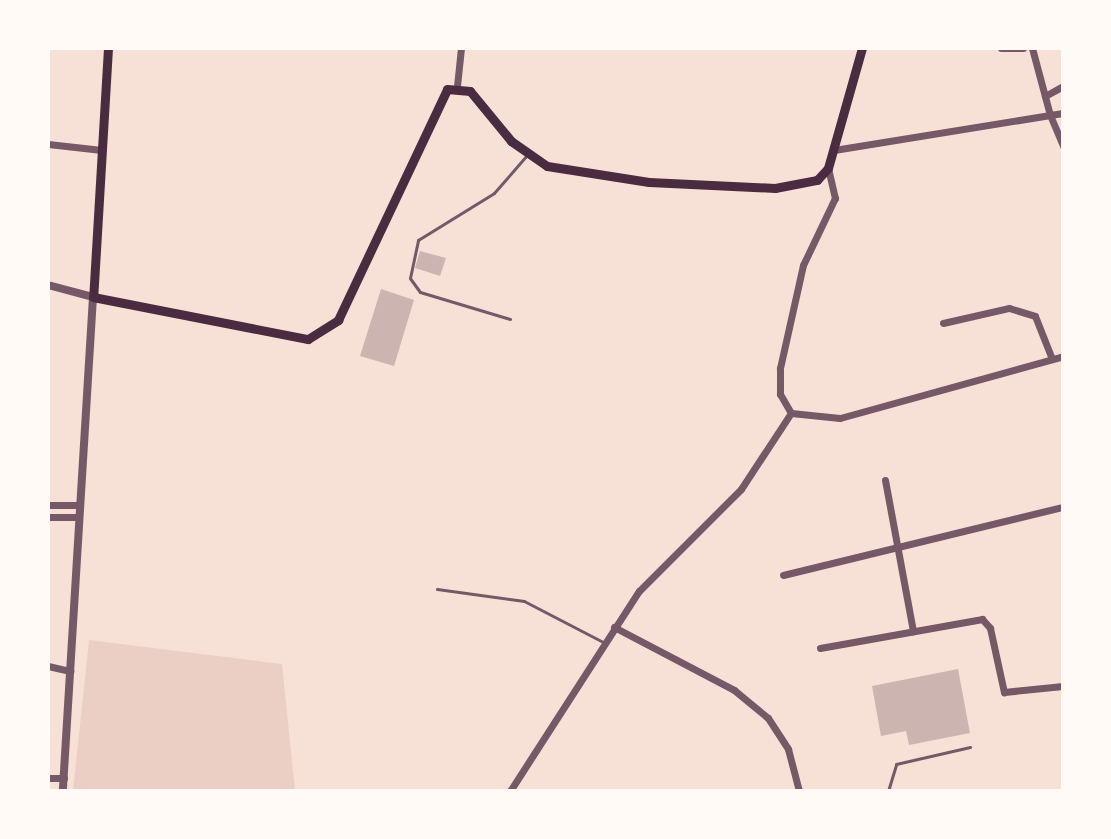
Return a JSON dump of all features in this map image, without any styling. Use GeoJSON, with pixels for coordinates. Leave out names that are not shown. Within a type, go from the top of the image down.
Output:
{"type":"FeatureCollection","features":[{"type":"Feature","properties":{"kind":"main road"},"geometry":{"type":"LineString","coordinates":[[108,48],[93,297],[308,339],[324,334],[338,320],[439,97],[457,86],[527,155],[547,166],[649,182],[775,188],[817,180],[828,168],[862,48]]}},
{"type":"Feature","properties":{"kind":"street"},"geometry":{"type":"LineString","coordinates":[[457,86],[461,48]]}},
{"type":"Feature","properties":{"kind":"street"},"geometry":{"type":"LineString","coordinates":[[1001,48],[1023,48]]}},
{"type":"Feature","properties":{"kind":"street"},"geometry":{"type":"LineString","coordinates":[[1032,48],[1050,115],[1063,146]]}},
{"type":"Feature","properties":{"kind":"street"},"geometry":{"type":"LineString","coordinates":[[1045,96],[1063,86]]}},
{"type":"Feature","properties":{"kind":"street"},"geometry":{"type":"LineString","coordinates":[[834,150],[1063,113]]}},
{"type":"Feature","properties":{"kind":"street"},"geometry":{"type":"LineString","coordinates":[[48,144],[102,150]]}},
{"type":"Feature","properties":{"kind":"street"},"geometry":{"type":"LineString","coordinates":[[510,791],[614,627],[669,556],[748,481],[791,413],[780,368],[803,265],[835,198],[828,168]]}},
{"type":"Feature","properties":{"kind":"street"},"geometry":{"type":"LineString","coordinates":[[48,285],[93,297],[63,791]]}},
{"type":"Feature","properties":{"kind":"street"},"geometry":{"type":"LineString","coordinates":[[943,323],[1006,308],[1035,316],[1052,359]]}},
{"type":"Feature","properties":{"kind":"street"},"geometry":{"type":"LineString","coordinates":[[791,413],[840,418],[1063,356]]}},
{"type":"Feature","properties":{"kind":"street"},"geometry":{"type":"LineString","coordinates":[[885,480],[913,631]]}},
{"type":"Feature","properties":{"kind":"street"},"geometry":{"type":"LineString","coordinates":[[48,505],[79,505]]}},
{"type":"Feature","properties":{"kind":"street"},"geometry":{"type":"LineString","coordinates":[[783,575],[899,550],[949,531],[1063,507]]}},
{"type":"Feature","properties":{"kind":"street"},"geometry":{"type":"LineString","coordinates":[[48,517],[78,517]]}},
{"type":"Feature","properties":{"kind":"street"},"geometry":{"type":"LineString","coordinates":[[820,648],[982,619],[990,628],[1004,692],[1063,686]]}},
{"type":"Feature","properties":{"kind":"street"},"geometry":{"type":"LineString","coordinates":[[614,627],[734,690],[768,718],[788,749],[799,791]]}},
{"type":"Feature","properties":{"kind":"street"},"geometry":{"type":"LineString","coordinates":[[48,666],[70,671]]}},
{"type":"Feature","properties":{"kind":"street"},"geometry":{"type":"LineString","coordinates":[[48,778],[64,778]]}},
{"type":"Feature","properties":{"kind":"lane"},"geometry":{"type":"LineString","coordinates":[[510,319],[420,292],[410,278],[418,240],[494,193],[527,155]]}},
{"type":"Feature","properties":{"kind":"lane"},"geometry":{"type":"LineString","coordinates":[[437,589],[524,601],[603,642]]}},
{"type":"Feature","properties":{"kind":"lane"},"geometry":{"type":"LineString","coordinates":[[888,791],[896,764],[970,747]]}},
{"type":"Feature","properties":{"kind":"shaded area"},"geometry":{"type":"Polygon","coordinates":[[[89,640],[282,664],[295,791],[73,791],[89,640]]]}},
{"type":"Feature","properties":{"kind":"building"},"geometry":{"type":"Polygon","coordinates":[[[420,251],[446,258],[440,276],[415,268],[420,251]]]}},
{"type":"Feature","properties":{"kind":"building"},"geometry":{"type":"Polygon","coordinates":[[[381,289],[414,300],[394,366],[360,356],[381,289]]]}},
{"type":"Feature","properties":{"kind":"building"},"geometry":{"type":"Polygon","coordinates":[[[958,669],[970,733],[909,745],[906,731],[881,736],[872,686],[958,669]]]}}]}
